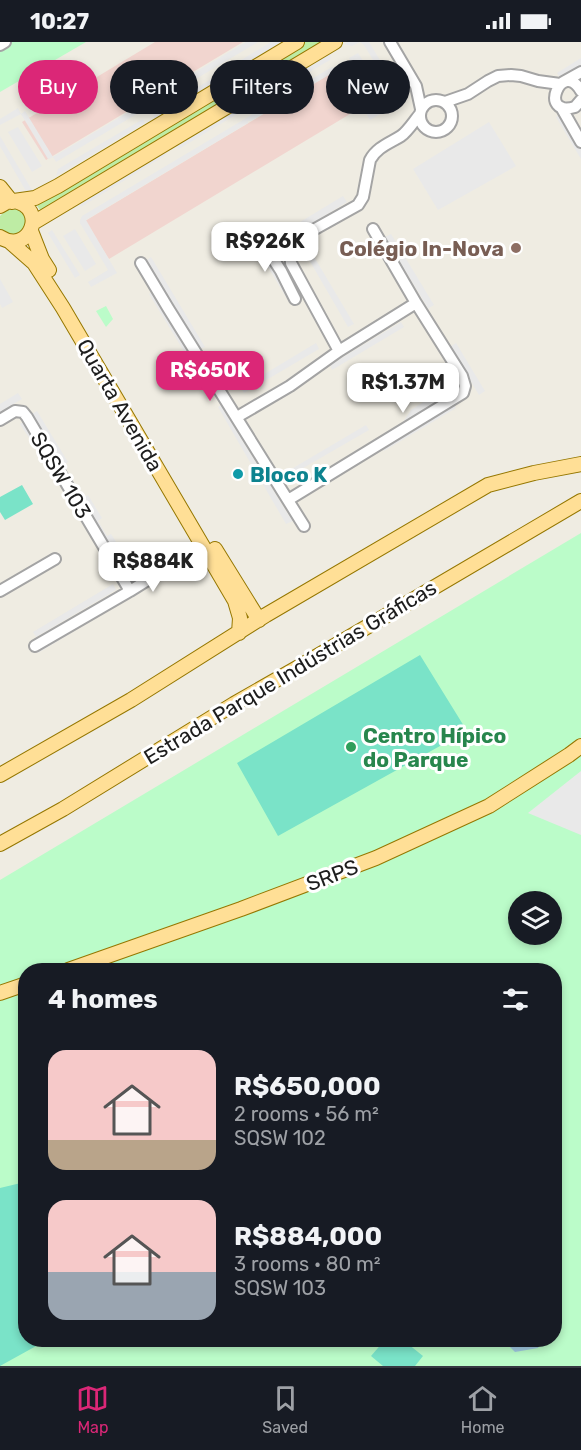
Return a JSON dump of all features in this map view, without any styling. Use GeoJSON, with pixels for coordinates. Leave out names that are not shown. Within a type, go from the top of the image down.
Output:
{"type":"FeatureCollection","features":[{"type":"Feature","properties":{"kind":"main road"},"geometry":{"type":"LineString","coordinates":[[0,187],[8,203],[35,198],[297,42]]}},
{"type":"Feature","properties":{"kind":"main road"},"geometry":{"type":"LineString","coordinates":[[3,240],[14,242],[24,238],[32,227],[336,42]]}},
{"type":"Feature","properties":{"kind":"main road","name":"Quarta Avenida"},"geometry":{"type":"LineString","coordinates":[[8,203],[24,205],[28,208],[33,218],[32,227],[42,259],[71,304],[225,575]]}},
{"type":"Feature","properties":{"kind":"main road","name":"Quarta Avenida"},"geometry":{"type":"LineString","coordinates":[[3,240],[34,262],[225,575]]}},
{"type":"Feature","properties":{"kind":"main road"},"geometry":{"type":"LineString","coordinates":[[0,775],[131,700],[259,620],[488,485],[581,464]]}},
{"type":"Feature","properties":{"kind":"main road","name":"Estrada Parque Indústrias Gráficas"},"geometry":{"type":"LineString","coordinates":[[0,844],[63,809],[234,704],[581,501]]}},
{"type":"Feature","properties":{"kind":"main road"},"geometry":{"type":"LineString","coordinates":[[225,575],[259,620]]}},
{"type":"Feature","properties":{"kind":"main road"},"geometry":{"type":"LineString","coordinates":[[225,575],[240,618],[239,633]]}},
{"type":"Feature","properties":{"kind":"main road","name":"SRPS"},"geometry":{"type":"LineString","coordinates":[[88,963],[376,858],[489,806],[581,746]]}},
{"type":"Feature","properties":{"kind":"main road"},"geometry":{"type":"LineString","coordinates":[[0,993],[18,987]]}},
{"type":"Feature","properties":{"kind":"street"},"geometry":{"type":"LineString","coordinates":[[0,45],[5,42]]}},
{"type":"Feature","properties":{"kind":"street"},"geometry":{"type":"LineString","coordinates":[[390,42],[416,86],[422,124],[432,131]]}},
{"type":"Feature","properties":{"kind":"street"},"geometry":{"type":"LineString","coordinates":[[554,95],[561,83],[581,72]]}},
{"type":"Feature","properties":{"kind":"street"},"geometry":{"type":"LineString","coordinates":[[403,135],[428,102],[433,100],[444,102],[468,94],[498,76],[511,75],[538,81],[571,82],[580,85]]}},
{"type":"Feature","properties":{"kind":"street"},"geometry":{"type":"LineString","coordinates":[[538,81],[554,95],[581,142]]}},
{"type":"Feature","properties":{"kind":"street"},"geometry":{"type":"LineString","coordinates":[[416,86],[450,107],[452,117]]}},
{"type":"Feature","properties":{"kind":"street"},"geometry":{"type":"LineString","coordinates":[[339,351],[291,263],[291,248],[297,239],[358,205],[363,197],[373,154],[403,135],[444,129],[451,122],[468,94]]}},
{"type":"Feature","properties":{"kind":"street"},"geometry":{"type":"LineString","coordinates":[[561,107],[565,109],[578,104]]}},
{"type":"Feature","properties":{"kind":"street"},"geometry":{"type":"LineString","coordinates":[[572,126],[572,117],[578,104]]}},
{"type":"Feature","properties":{"kind":"street"},"geometry":{"type":"LineString","coordinates":[[288,500],[463,393],[465,386],[462,376],[373,229]]}},
{"type":"Feature","properties":{"kind":"street"},"geometry":{"type":"LineString","coordinates":[[257,234],[281,271],[295,299]]}},
{"type":"Feature","properties":{"kind":"street"},"geometry":{"type":"LineString","coordinates":[[141,263],[304,526]]}},
{"type":"Feature","properties":{"kind":"street"},"geometry":{"type":"LineString","coordinates":[[281,271],[291,263]]}},
{"type":"Feature","properties":{"kind":"street"},"geometry":{"type":"LineString","coordinates":[[237,417],[290,386],[339,351],[416,303]]}},
{"type":"Feature","properties":{"kind":"street","name":"SQSW 103"},"geometry":{"type":"LineString","coordinates":[[0,420],[15,411],[23,412],[27,417],[130,591]]}},
{"type":"Feature","properties":{"kind":"street"},"geometry":{"type":"LineString","coordinates":[[0,591],[55,559]]}},
{"type":"Feature","properties":{"kind":"street"},"geometry":{"type":"LineString","coordinates":[[35,646],[162,572]]}},
{"type":"Feature","properties":{"kind":"shaded area"},"geometry":{"type":"Polygon","coordinates":[[[155,42],[243,42],[198,69],[198,60],[125,60],[155,42]]]}},
{"type":"Feature","properties":{"kind":"shaded area"},"geometry":{"type":"Polygon","coordinates":[[[246,42],[258,42],[228,60],[216,60],[246,42]]]}},
{"type":"Feature","properties":{"kind":"shaded area"},"geometry":{"type":"Polygon","coordinates":[[[271,42],[283,42],[253,60],[241,60],[271,42]]]}},
{"type":"Feature","properties":{"kind":"shaded area"},"geometry":{"type":"Polygon","coordinates":[[[360,42],[352,46],[344,44],[360,42]]]}},
{"type":"Feature","properties":{"kind":"shaded area"},"geometry":{"type":"Polygon","coordinates":[[[360,42],[369,42],[380,60],[373,60],[360,42]]]}},
{"type":"Feature","properties":{"kind":"shaded area"},"geometry":{"type":"Polygon","coordinates":[[[331,52],[330,60],[326,60],[326,62],[314,69],[314,62],[331,52]]]}},
{"type":"Feature","properties":{"kind":"shaded area"},"geometry":{"type":"Polygon","coordinates":[[[358,53],[362,60],[350,60],[349,58],[358,53]]]}},
{"type":"Feature","properties":{"kind":"shaded area"},"geometry":{"type":"Polygon","coordinates":[[[581,58],[581,65],[560,78],[557,73],[581,58]]]}},
{"type":"Feature","properties":{"kind":"shaded area"},"geometry":{"type":"Polygon","coordinates":[[[210,63],[210,71],[198,78],[198,71],[210,63]]]}},
{"type":"Feature","properties":{"kind":"shaded area"},"geometry":{"type":"Polygon","coordinates":[[[110,69],[110,114],[123,114],[46,160],[22,122],[35,114],[98,114],[98,76],[110,69]]]}},
{"type":"Feature","properties":{"kind":"shaded area"},"geometry":{"type":"Polygon","coordinates":[[[326,71],[326,77],[314,84],[314,78],[326,71]]]}},
{"type":"Feature","properties":{"kind":"shaded area"},"geometry":{"type":"Polygon","coordinates":[[[326,77],[326,114],[350,114],[109,259],[85,221],[264,114],[314,114],[314,84],[326,77]]]}},
{"type":"Feature","properties":{"kind":"shaded area"},"geometry":{"type":"Polygon","coordinates":[[[210,80],[210,87],[198,94],[198,87],[210,80]]]}},
{"type":"Feature","properties":{"kind":"shaded area"},"geometry":{"type":"Polygon","coordinates":[[[18,108],[18,114],[21,114],[0,125],[0,119],[18,108]]]}},
{"type":"Feature","properties":{"kind":"shaded area"},"geometry":{"type":"Polygon","coordinates":[[[21,114],[27,114],[53,157],[48,159],[21,114]]]}},
{"type":"Feature","properties":{"kind":"shaded area"},"geometry":{"type":"Polygon","coordinates":[[[125,114],[137,114],[56,162],[53,157],[125,114]]]}},
{"type":"Feature","properties":{"kind":"shaded area"},"geometry":{"type":"Polygon","coordinates":[[[153,114],[165,114],[155,120],[153,114]]]}},
{"type":"Feature","properties":{"kind":"shaded area"},"geometry":{"type":"Polygon","coordinates":[[[225,114],[237,114],[179,149],[174,144],[225,114]]]}},
{"type":"Feature","properties":{"kind":"shaded area"},"geometry":{"type":"Polygon","coordinates":[[[253,114],[263,114],[86,220],[117,273],[91,287],[88,282],[108,270],[80,223],[82,216],[253,114]]]}},
{"type":"Feature","properties":{"kind":"shaded area"},"geometry":{"type":"Polygon","coordinates":[[[366,114],[380,114],[370,120],[366,114]]]}},
{"type":"Feature","properties":{"kind":"shaded area"},"geometry":{"type":"Polygon","coordinates":[[[561,114],[581,147],[581,159],[556,117],[561,114]]]}},
{"type":"Feature","properties":{"kind":"shaded area"},"geometry":{"type":"Polygon","coordinates":[[[143,119],[145,123],[56,176],[58,169],[143,119]]]}},
{"type":"Feature","properties":{"kind":"shaded area"},"geometry":{"type":"Polygon","coordinates":[[[489,122],[516,166],[438,210],[413,169],[489,122]]]}},
{"type":"Feature","properties":{"kind":"shaded area"},"geometry":{"type":"Polygon","coordinates":[[[18,127],[42,166],[32,172],[8,132],[18,127]]]}},
{"type":"Feature","properties":{"kind":"shaded area"},"geometry":{"type":"Polygon","coordinates":[[[0,136],[32,190],[27,193],[0,146],[0,136]]]}},
{"type":"Feature","properties":{"kind":"shaded area"},"geometry":{"type":"Polygon","coordinates":[[[165,149],[166,155],[81,207],[79,201],[165,149]]]}},
{"type":"Feature","properties":{"kind":"shaded area"},"geometry":{"type":"Polygon","coordinates":[[[343,196],[347,202],[285,240],[282,233],[343,196]]]}},
{"type":"Feature","properties":{"kind":"shaded area"},"geometry":{"type":"Polygon","coordinates":[[[75,229],[96,264],[85,271],[63,236],[75,229]]]}},
{"type":"Feature","properties":{"kind":"shaded area"},"geometry":{"type":"Polygon","coordinates":[[[52,230],[80,275],[75,278],[48,233],[52,230]]]}},
{"type":"Feature","properties":{"kind":"shaded area"},"geometry":{"type":"Polygon","coordinates":[[[255,230],[295,298],[289,302],[248,234],[255,230]]]}},
{"type":"Feature","properties":{"kind":"shaded area"},"geometry":{"type":"Polygon","coordinates":[[[391,234],[434,305],[429,310],[385,237],[391,234]]]}},
{"type":"Feature","properties":{"kind":"shaded area"},"geometry":{"type":"Polygon","coordinates":[[[313,255],[354,324],[348,327],[308,258],[313,255]]]}},
{"type":"Feature","properties":{"kind":"shaded area"},"geometry":{"type":"Polygon","coordinates":[[[151,257],[205,347],[200,349],[147,260],[151,257]]]}},
{"type":"Feature","properties":{"kind":"shaded area"},"geometry":{"type":"Polygon","coordinates":[[[0,279],[13,302],[2,308],[0,304],[0,279]]]}},
{"type":"Feature","properties":{"kind":"shaded area"},"geometry":{"type":"Polygon","coordinates":[[[154,289],[190,350],[185,353],[149,294],[154,289]]]}},
{"type":"Feature","properties":{"kind":"shaded area"},"geometry":{"type":"Polygon","coordinates":[[[401,322],[404,327],[332,370],[330,365],[401,322]]]}},
{"type":"Feature","properties":{"kind":"shaded area"},"geometry":{"type":"Polygon","coordinates":[[[316,343],[319,349],[244,393],[241,388],[316,343]]]}},
{"type":"Feature","properties":{"kind":"shaded area"},"geometry":{"type":"Polygon","coordinates":[[[456,343],[485,391],[479,395],[450,347],[456,343]]]}},
{"type":"Feature","properties":{"kind":"shaded area"},"geometry":{"type":"Polygon","coordinates":[[[439,392],[453,392],[403,422],[411,410],[439,392]]]}},
{"type":"Feature","properties":{"kind":"shaded area"},"geometry":{"type":"Polygon","coordinates":[[[18,393],[22,399],[0,412],[0,404],[18,393]]]}},
{"type":"Feature","properties":{"kind":"shaded area"},"geometry":{"type":"Polygon","coordinates":[[[452,402],[456,408],[384,451],[381,445],[452,402]]]}},
{"type":"Feature","properties":{"kind":"shaded area"},"geometry":{"type":"Polygon","coordinates":[[[222,403],[225,407],[223,409],[293,521],[286,524],[218,407],[222,403]]]}},
{"type":"Feature","properties":{"kind":"shaded area"},"geometry":{"type":"Polygon","coordinates":[[[37,411],[68,462],[62,466],[32,414],[37,411]]]}},
{"type":"Feature","properties":{"kind":"shaded area"},"geometry":{"type":"Polygon","coordinates":[[[25,421],[49,459],[45,462],[20,424],[25,421]]]}},
{"type":"Feature","properties":{"kind":"shaded area"},"geometry":{"type":"Polygon","coordinates":[[[366,425],[369,430],[291,475],[288,471],[366,425]]]}},
{"type":"Feature","properties":{"kind":"shaded area"},"geometry":{"type":"Polygon","coordinates":[[[88,495],[102,518],[98,521],[107,536],[111,534],[120,548],[113,552],[82,499],[88,495]]]}},
{"type":"Feature","properties":{"kind":"shaded area"},"geometry":{"type":"Polygon","coordinates":[[[152,580],[154,583],[38,653],[35,649],[152,580]]]}},
{"type":"Feature","properties":{"kind":"shaded area"},"geometry":{"type":"Polygon","coordinates":[[[113,584],[116,590],[36,637],[33,632],[113,584]]]}},
{"type":"Feature","properties":{"kind":"shaded area"},"geometry":{"type":"Polygon","coordinates":[[[581,771],[581,835],[528,813],[581,771]]]}},
{"type":"Feature","properties":{"kind":"green space"},"geometry":{"type":"Polygon","coordinates":[[[0,42],[86,42],[55,60],[18,60],[18,82],[0,92],[0,42]]]}},
{"type":"Feature","properties":{"kind":"green space"},"geometry":{"type":"Polygon","coordinates":[[[305,42],[326,42],[296,60],[275,60],[305,42]]]}},
{"type":"Feature","properties":{"kind":"green space"},"geometry":{"type":"Polygon","coordinates":[[[210,99],[210,111],[41,211],[35,203],[184,114],[198,114],[198,106],[210,99]]]}},
{"type":"Feature","properties":{"kind":"green space"},"geometry":{"type":"Polygon","coordinates":[[[15,207],[31,216],[22,231],[13,235],[0,232],[0,216],[15,207]]]}},
{"type":"Feature","properties":{"kind":"green space"},"geometry":{"type":"Polygon","coordinates":[[[106,306],[113,319],[106,327],[96,311],[106,306]]]}},
{"type":"Feature","properties":{"kind":"green space"},"geometry":{"type":"Polygon","coordinates":[[[22,485],[33,504],[5,520],[0,512],[0,497],[22,485]]]}},
{"type":"Feature","properties":{"kind":"green space"},"geometry":{"type":"Polygon","coordinates":[[[581,533],[581,1366],[0,1366],[0,880],[581,533]]]}},
{"type":"Feature","properties":{"kind":"green space","name":"Centro Hípico do Parque"},"geometry":{"type":"Polygon","coordinates":[[[420,655],[467,731],[278,836],[237,763],[420,655]]]}},
{"type":"Feature","properties":{"kind":"green space"},"geometry":{"type":"Polygon","coordinates":[[[18,1184],[18,1347],[34,1347],[0,1366],[0,1188],[18,1184]]]}},
{"type":"Feature","properties":{"kind":"green space"},"geometry":{"type":"Polygon","coordinates":[[[379,1347],[412,1347],[423,1356],[415,1366],[383,1366],[371,1356],[379,1347]]]}},
{"type":"Feature","properties":{"kind":"water"},"geometry":{"type":"Polygon","coordinates":[[[510,1347],[538,1347],[538,1348],[515,1352],[510,1347]]]}},
{"type":"Feature","properties":{"kind":"place","name":"Colégio In-Nova"},"geometry":{"type":"Point","coordinates":[516,248]}},
{"type":"Feature","properties":{"kind":"place","name":"Bloco K"},"geometry":{"type":"Point","coordinates":[238,474]}},
{"type":"Feature","properties":{"kind":"place","name":"Centro Hípico do Parque"},"geometry":{"type":"Point","coordinates":[351,747]}}]}
